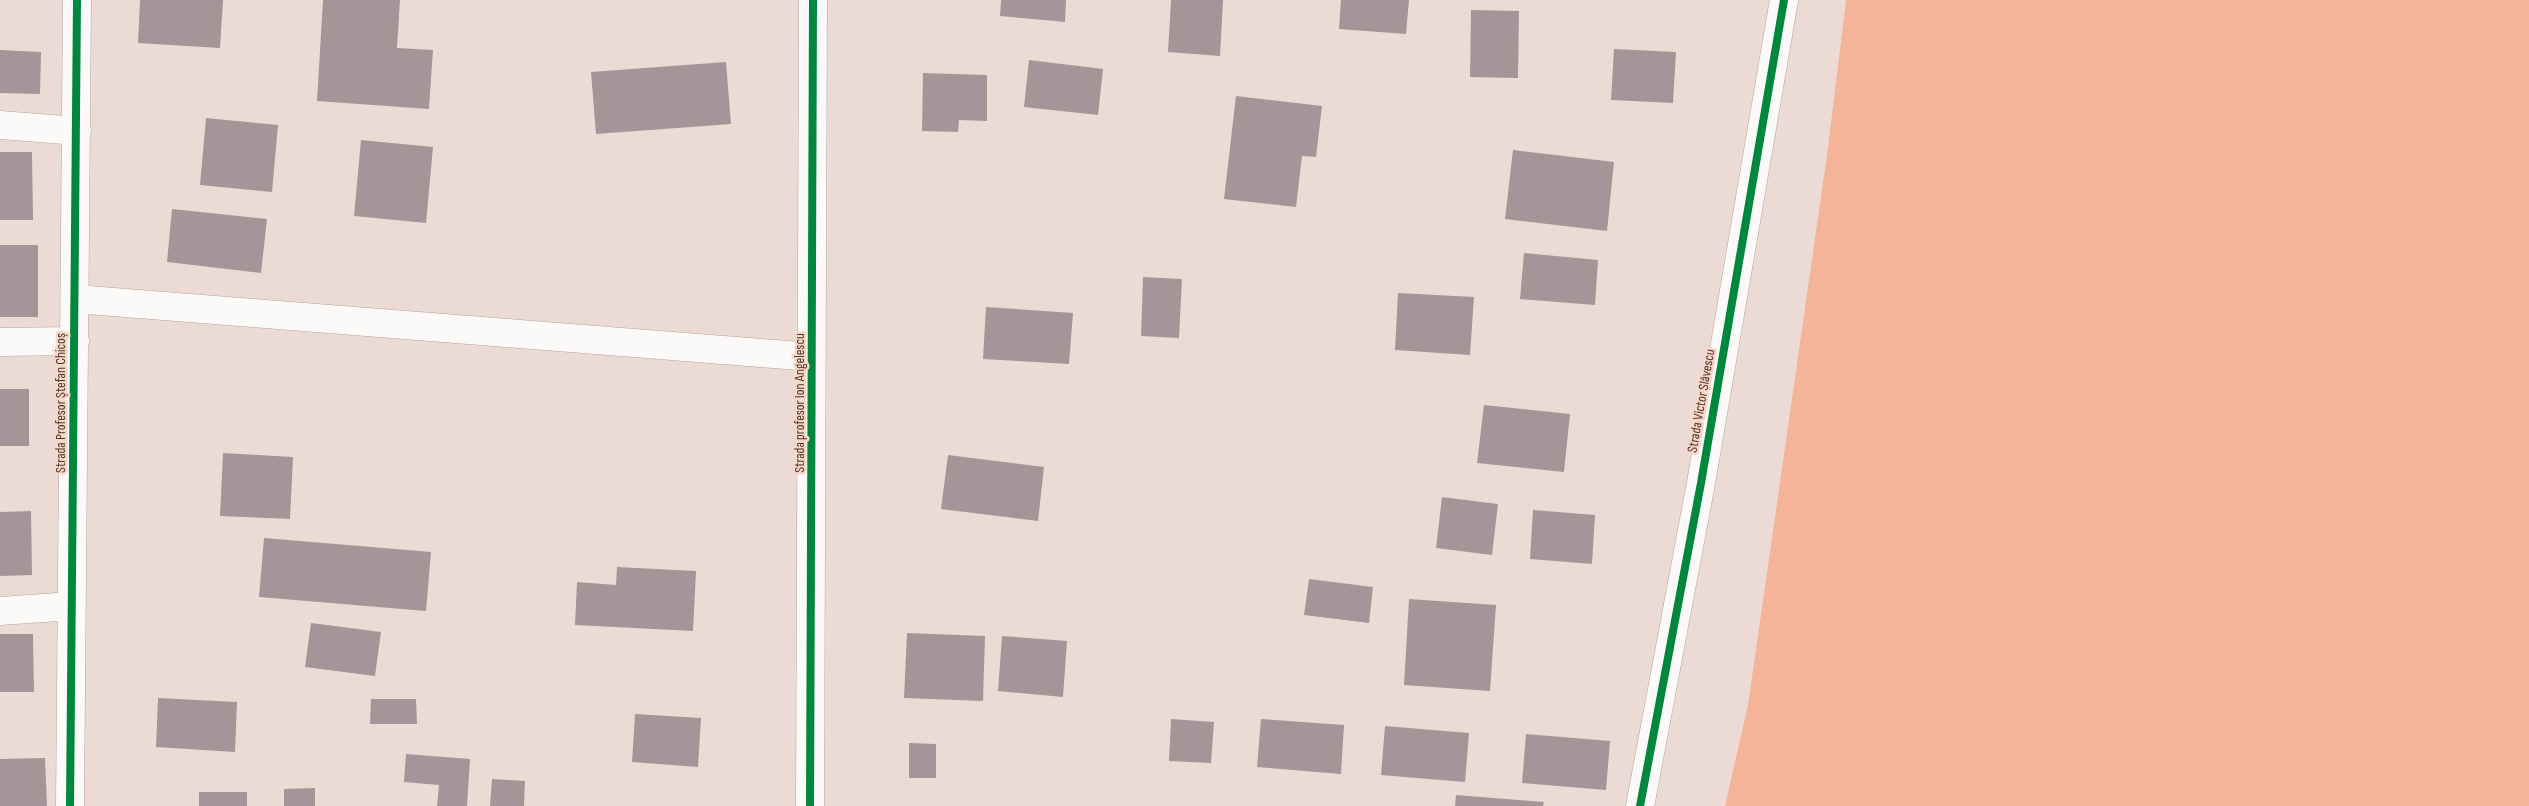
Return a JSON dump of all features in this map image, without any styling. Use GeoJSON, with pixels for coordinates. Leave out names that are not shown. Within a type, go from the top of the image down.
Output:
{"type":"FeatureCollection","features":[{"type":"Feature","properties":{"kind":"street","name":"Strada Profesor Ștefan Chicoș"},"geometry":{"type":"LineString","coordinates":[[70,806],[77,0]]}},
{"type":"Feature","properties":{"kind":"street","name":"Strada profesor Ion Angelescu"},"geometry":{"type":"LineString","coordinates":[[810,806],[813,0]]}},
{"type":"Feature","properties":{"kind":"street","name":"Strada Victor Slăvescu"},"geometry":{"type":"LineString","coordinates":[[1640,806],[1701,483],[1784,0]]}},
{"type":"Feature","properties":{"kind":"street"},"geometry":{"type":"LineString","coordinates":[[0,125],[76,131]]}},
{"type":"Feature","properties":{"kind":"street"},"geometry":{"type":"LineString","coordinates":[[74,299],[812,357]]}},
{"type":"Feature","properties":{"kind":"street"},"geometry":{"type":"LineString","coordinates":[[0,342],[75,341]]}},
{"type":"Feature","properties":{"kind":"street"},"geometry":{"type":"LineString","coordinates":[[0,611],[72,606]]}},
{"type":"Feature","properties":{"kind":"shaded area"},"geometry":{"type":"Polygon","coordinates":[[[1846,0],[2529,0],[2529,806],[1725,806],[1748,705],[1827,155],[1846,0]]]}},
{"type":"Feature","properties":{"kind":"building"},"geometry":{"type":"Polygon","coordinates":[[[140,0],[223,0],[220,48],[138,43],[140,0]]]}},
{"type":"Feature","properties":{"kind":"building"},"geometry":{"type":"Polygon","coordinates":[[[323,0],[400,0],[397,48],[433,50],[429,109],[317,101],[323,0]]]}},
{"type":"Feature","properties":{"kind":"building"},"geometry":{"type":"Polygon","coordinates":[[[1001,0],[1066,0],[1065,22],[1000,16],[1001,0]]]}},
{"type":"Feature","properties":{"kind":"building"},"geometry":{"type":"Polygon","coordinates":[[[1171,0],[1223,0],[1220,56],[1168,52],[1171,0]]]}},
{"type":"Feature","properties":{"kind":"building"},"geometry":{"type":"Polygon","coordinates":[[[1341,0],[1409,0],[1406,34],[1339,29],[1341,0]]]}},
{"type":"Feature","properties":{"kind":"building"},"geometry":{"type":"Polygon","coordinates":[[[1471,10],[1519,11],[1518,78],[1470,77],[1471,10]]]}},
{"type":"Feature","properties":{"kind":"building"},"geometry":{"type":"Polygon","coordinates":[[[1614,49],[1676,52],[1673,103],[1611,100],[1614,49]]]}},
{"type":"Feature","properties":{"kind":"building"},"geometry":{"type":"Polygon","coordinates":[[[0,50],[41,52],[40,94],[0,93],[0,50]]]}},
{"type":"Feature","properties":{"kind":"building"},"geometry":{"type":"Polygon","coordinates":[[[1029,60],[1103,69],[1098,115],[1024,107],[1029,60]]]}},
{"type":"Feature","properties":{"kind":"building"},"geometry":{"type":"Polygon","coordinates":[[[726,62],[731,124],[596,134],[591,72],[726,62]]]}},
{"type":"Feature","properties":{"kind":"building"},"geometry":{"type":"Polygon","coordinates":[[[923,73],[987,75],[987,121],[959,120],[958,132],[922,131],[923,73]]]}},
{"type":"Feature","properties":{"kind":"building"},"geometry":{"type":"Polygon","coordinates":[[[1236,96],[1322,106],[1316,157],[1302,156],[1296,207],[1224,199],[1236,96]]]}},
{"type":"Feature","properties":{"kind":"building"},"geometry":{"type":"Polygon","coordinates":[[[206,118],[278,125],[272,192],[200,185],[206,118]]]}},
{"type":"Feature","properties":{"kind":"building"},"geometry":{"type":"Polygon","coordinates":[[[361,140],[433,147],[426,223],[354,216],[361,140]]]}},
{"type":"Feature","properties":{"kind":"building"},"geometry":{"type":"Polygon","coordinates":[[[1513,150],[1614,162],[1607,231],[1505,219],[1513,150]]]}},
{"type":"Feature","properties":{"kind":"building"},"geometry":{"type":"Polygon","coordinates":[[[0,152],[32,152],[33,220],[0,220],[0,152]]]}},
{"type":"Feature","properties":{"kind":"building"},"geometry":{"type":"Polygon","coordinates":[[[172,209],[267,219],[261,273],[167,262],[172,209]]]}},
{"type":"Feature","properties":{"kind":"building"},"geometry":{"type":"Polygon","coordinates":[[[0,245],[38,245],[38,317],[0,317],[0,245]]]}},
{"type":"Feature","properties":{"kind":"building"},"geometry":{"type":"Polygon","coordinates":[[[1524,253],[1598,260],[1595,305],[1520,299],[1524,253]]]}},
{"type":"Feature","properties":{"kind":"building"},"geometry":{"type":"Polygon","coordinates":[[[1143,277],[1182,279],[1179,338],[1141,336],[1143,277]]]}},
{"type":"Feature","properties":{"kind":"building"},"geometry":{"type":"Polygon","coordinates":[[[1398,293],[1474,297],[1470,355],[1395,350],[1398,293]]]}},
{"type":"Feature","properties":{"kind":"building"},"geometry":{"type":"Polygon","coordinates":[[[986,307],[1073,313],[1069,364],[983,359],[986,307]]]}},
{"type":"Feature","properties":{"kind":"building"},"geometry":{"type":"Polygon","coordinates":[[[0,389],[29,389],[29,446],[0,446],[0,389]]]}},
{"type":"Feature","properties":{"kind":"building"},"geometry":{"type":"Polygon","coordinates":[[[1484,405],[1570,414],[1564,472],[1477,463],[1484,405]]]}},
{"type":"Feature","properties":{"kind":"building"},"geometry":{"type":"Polygon","coordinates":[[[223,453],[293,457],[290,519],[220,516],[223,453]]]}},
{"type":"Feature","properties":{"kind":"building"},"geometry":{"type":"Polygon","coordinates":[[[948,455],[1044,467],[1038,521],[941,509],[948,455]]]}},
{"type":"Feature","properties":{"kind":"building"},"geometry":{"type":"Polygon","coordinates":[[[1442,497],[1498,504],[1492,555],[1436,548],[1442,497]]]}},
{"type":"Feature","properties":{"kind":"building"},"geometry":{"type":"Polygon","coordinates":[[[1533,510],[1595,515],[1592,564],[1530,559],[1533,510]]]}},
{"type":"Feature","properties":{"kind":"building"},"geometry":{"type":"Polygon","coordinates":[[[31,511],[32,575],[0,576],[0,512],[31,511]]]}},
{"type":"Feature","properties":{"kind":"building"},"geometry":{"type":"Polygon","coordinates":[[[264,538],[431,552],[426,611],[259,597],[264,538]]]}},
{"type":"Feature","properties":{"kind":"building"},"geometry":{"type":"Polygon","coordinates":[[[617,567],[696,571],[693,631],[575,625],[577,582],[616,585],[617,567]]]}},
{"type":"Feature","properties":{"kind":"building"},"geometry":{"type":"Polygon","coordinates":[[[1309,579],[1373,587],[1369,623],[1304,615],[1309,579]]]}},
{"type":"Feature","properties":{"kind":"building"},"geometry":{"type":"Polygon","coordinates":[[[1409,599],[1496,605],[1490,691],[1404,685],[1409,599]]]}},
{"type":"Feature","properties":{"kind":"building"},"geometry":{"type":"Polygon","coordinates":[[[311,623],[381,632],[375,676],[305,667],[311,623]]]}},
{"type":"Feature","properties":{"kind":"building"},"geometry":{"type":"Polygon","coordinates":[[[907,633],[985,636],[983,701],[904,698],[907,633]]]}},
{"type":"Feature","properties":{"kind":"building"},"geometry":{"type":"Polygon","coordinates":[[[0,634],[33,634],[34,692],[0,692],[0,634]]]}},
{"type":"Feature","properties":{"kind":"building"},"geometry":{"type":"Polygon","coordinates":[[[1002,636],[1067,641],[1063,697],[998,691],[1002,636]]]}},
{"type":"Feature","properties":{"kind":"building"},"geometry":{"type":"Polygon","coordinates":[[[158,698],[237,702],[235,752],[156,747],[158,698]]]}},
{"type":"Feature","properties":{"kind":"building"},"geometry":{"type":"Polygon","coordinates":[[[371,699],[416,699],[417,724],[370,724],[371,699]]]}},
{"type":"Feature","properties":{"kind":"building"},"geometry":{"type":"Polygon","coordinates":[[[635,714],[701,718],[698,767],[632,762],[635,714]]]}},
{"type":"Feature","properties":{"kind":"building"},"geometry":{"type":"Polygon","coordinates":[[[1171,719],[1214,722],[1211,763],[1169,761],[1171,719]]]}},
{"type":"Feature","properties":{"kind":"building"},"geometry":{"type":"Polygon","coordinates":[[[1261,719],[1344,725],[1341,774],[1257,767],[1261,719]]]}},
{"type":"Feature","properties":{"kind":"building"},"geometry":{"type":"Polygon","coordinates":[[[1385,726],[1469,733],[1465,782],[1381,775],[1385,726]]]}},
{"type":"Feature","properties":{"kind":"building"},"geometry":{"type":"Polygon","coordinates":[[[1526,734],[1610,741],[1606,790],[1522,783],[1526,734]]]}},
{"type":"Feature","properties":{"kind":"building"},"geometry":{"type":"Polygon","coordinates":[[[909,743],[936,744],[936,778],[909,778],[909,743]]]}},
{"type":"Feature","properties":{"kind":"building"},"geometry":{"type":"Polygon","coordinates":[[[406,754],[470,759],[467,806],[437,806],[439,785],[404,782],[406,754]]]}},
{"type":"Feature","properties":{"kind":"building"},"geometry":{"type":"Polygon","coordinates":[[[45,758],[47,806],[0,806],[0,759],[45,758]]]}},
{"type":"Feature","properties":{"kind":"building"},"geometry":{"type":"Polygon","coordinates":[[[492,779],[525,781],[524,806],[490,806],[492,779]]]}},
{"type":"Feature","properties":{"kind":"building"},"geometry":{"type":"Polygon","coordinates":[[[315,788],[315,806],[284,806],[284,789],[315,788]]]}},
{"type":"Feature","properties":{"kind":"building"},"geometry":{"type":"Polygon","coordinates":[[[199,792],[247,792],[247,806],[199,806],[199,792]]]}},
{"type":"Feature","properties":{"kind":"building"},"geometry":{"type":"Polygon","coordinates":[[[1456,795],[1544,802],[1543,806],[1455,806],[1456,795]]]}},
{"type":"Feature","properties":{"kind":"cycle path"},"geometry":{"type":"LineString","coordinates":[[70,806],[77,0]]}},
{"type":"Feature","properties":{"kind":"cycle path"},"geometry":{"type":"LineString","coordinates":[[810,806],[813,0]]}},
{"type":"Feature","properties":{"kind":"cycle path"},"geometry":{"type":"LineString","coordinates":[[1640,806],[1701,483],[1784,0]]}}]}
